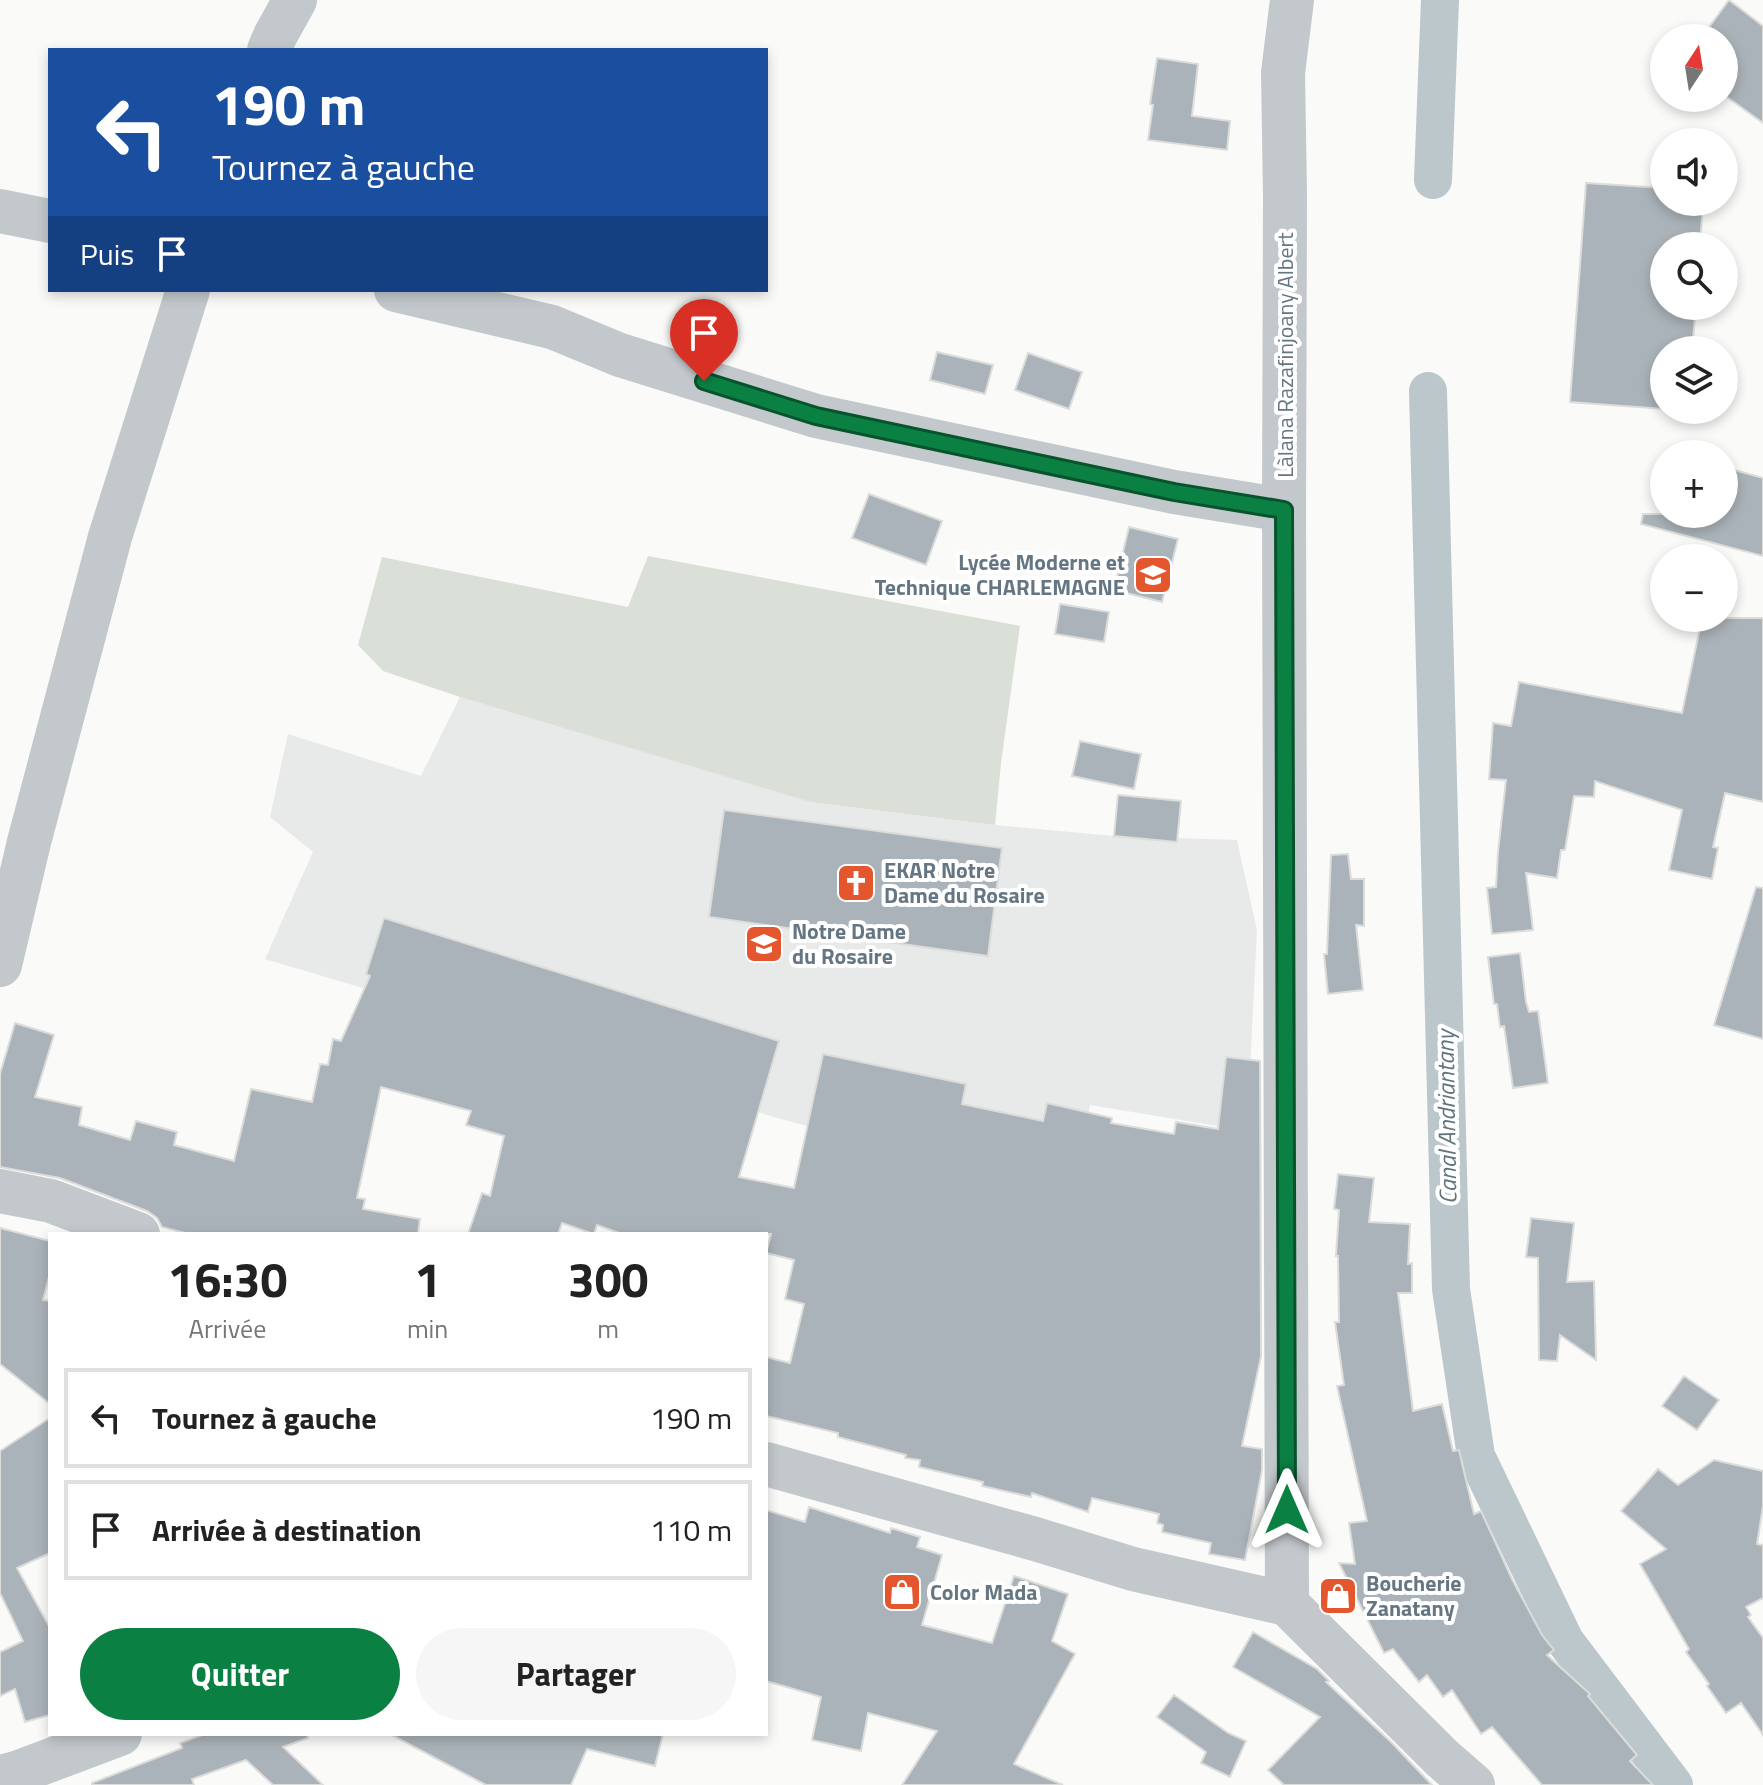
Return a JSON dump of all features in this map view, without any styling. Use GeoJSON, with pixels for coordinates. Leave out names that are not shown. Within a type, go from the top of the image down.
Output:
{"type":"FeatureCollection","features":[{"type":"Feature","properties":{"kind":"street"},"geometry":{"type":"LineString","coordinates":[[270,48],[295,0]]}},
{"type":"Feature","properties":{"kind":"street","name":"Làlana Razafinjoany Albert"},"geometry":{"type":"LineString","coordinates":[[1287,1604],[1283,73],[1292,0]]}},
{"type":"Feature","properties":{"kind":"street"},"geometry":{"type":"LineString","coordinates":[[0,211],[48,221]]}},
{"type":"Feature","properties":{"kind":"street"},"geometry":{"type":"LineString","coordinates":[[0,965],[102,565],[187,292]]}},
{"type":"Feature","properties":{"kind":"street"},"geometry":{"type":"LineString","coordinates":[[404,292],[552,327],[620,355],[816,416],[1174,492],[1284,510]]}},
{"type":"Feature","properties":{"kind":"street"},"geometry":{"type":"LineString","coordinates":[[0,1191],[51,1201],[133,1232]]}},
{"type":"Feature","properties":{"kind":"street"},"geometry":{"type":"LineString","coordinates":[[768,1465],[1133,1569],[1287,1604],[1473,1785]]}},
{"type":"Feature","properties":{"kind":"street"},"geometry":{"type":"LineString","coordinates":[[9,1769],[114,1736]]}},
{"type":"Feature","properties":{"kind":"shaded area"},"geometry":{"type":"Polygon","coordinates":[[[648,556],[1020,626],[995,825],[810,802],[383,671],[358,645],[382,557],[628,607],[648,556]]]}},
{"type":"Feature","properties":{"kind":"shaded area","name":"Notre Dame du Rosaire"},"geometry":{"type":"Polygon","coordinates":[[[460,697],[810,802],[1114,836],[1237,840],[1257,930],[1247,1131],[1090,1105],[1073,1191],[777,1118],[538,1040],[265,959],[313,852],[270,817],[288,734],[421,776],[460,697]]]}},
{"type":"Feature","properties":{"kind":"building"},"geometry":{"type":"Polygon","coordinates":[[[1729,0],[1763,26],[1763,123],[1738,105],[1738,24],[1711,24],[1729,0]]]}},
{"type":"Feature","properties":{"kind":"building"},"geometry":{"type":"Polygon","coordinates":[[[1157,58],[1198,64],[1192,116],[1230,121],[1227,150],[1148,140],[1157,58]]]}},
{"type":"Feature","properties":{"kind":"building"},"geometry":{"type":"Polygon","coordinates":[[[1586,183],[1650,187],[1650,216],[1702,216],[1701,232],[1650,232],[1650,320],[1695,320],[1693,336],[1650,336],[1650,408],[1570,402],[1586,183]]]}},
{"type":"Feature","properties":{"kind":"building"},"geometry":{"type":"Polygon","coordinates":[[[937,352],[993,365],[985,394],[930,380],[937,352]]]}},
{"type":"Feature","properties":{"kind":"building"},"geometry":{"type":"Polygon","coordinates":[[[1028,353],[1082,372],[1069,409],[1015,390],[1028,353]]]}},
{"type":"Feature","properties":{"kind":"building"},"geometry":{"type":"Polygon","coordinates":[[[1738,471],[1763,478],[1763,556],[1738,549],[1738,544],[1717,544],[1656,528],[1738,528],[1738,471]]]}},
{"type":"Feature","properties":{"kind":"building"},"geometry":{"type":"Polygon","coordinates":[[[869,494],[942,521],[926,565],[852,538],[869,494]]]}},
{"type":"Feature","properties":{"kind":"building"},"geometry":{"type":"Polygon","coordinates":[[[1643,514],[1650,514],[1650,526],[1641,524],[1643,514]]]}},
{"type":"Feature","properties":{"kind":"building"},"geometry":{"type":"Polygon","coordinates":[[[1129,527],[1178,539],[1162,602],[1114,590],[1129,527]]]}},
{"type":"Feature","properties":{"kind":"building"},"geometry":{"type":"Polygon","coordinates":[[[1060,604],[1109,612],[1104,642],[1055,634],[1060,604]]]}},
{"type":"Feature","properties":{"kind":"building"},"geometry":{"type":"Polygon","coordinates":[[[1738,618],[1763,618],[1763,802],[1725,793],[1713,847],[1718,848],[1712,879],[1669,870],[1682,810],[1595,781],[1594,797],[1574,796],[1557,878],[1526,873],[1533,930],[1492,934],[1487,888],[1496,887],[1506,780],[1489,779],[1493,723],[1511,726],[1519,682],[1682,713],[1699,632],[1738,632],[1738,618]]]}},
{"type":"Feature","properties":{"kind":"building"},"geometry":{"type":"Polygon","coordinates":[[[1080,741],[1141,754],[1134,789],[1072,776],[1080,741]]]}},
{"type":"Feature","properties":{"kind":"building"},"geometry":{"type":"Polygon","coordinates":[[[1118,795],[1181,801],[1177,842],[1114,836],[1118,795]]]}},
{"type":"Feature","properties":{"kind":"building","name":"EKAR Notre Dame du Rosaire"},"geometry":{"type":"Polygon","coordinates":[[[724,810],[1002,848],[988,956],[709,917],[724,810]]]}},
{"type":"Feature","properties":{"kind":"building"},"geometry":{"type":"Polygon","coordinates":[[[1348,854],[1351,879],[1364,879],[1364,926],[1356,925],[1363,990],[1328,994],[1324,954],[1327,954],[1331,855],[1348,854]]]}},
{"type":"Feature","properties":{"kind":"building"},"geometry":{"type":"Polygon","coordinates":[[[1756,887],[1763,888],[1763,1039],[1714,1025],[1756,887]]]}},
{"type":"Feature","properties":{"kind":"building"},"geometry":{"type":"Polygon","coordinates":[[[384,918],[779,1041],[739,1177],[794,1188],[823,1054],[966,1084],[962,1104],[1043,1121],[1047,1103],[1112,1118],[1111,1123],[1174,1134],[1176,1122],[1218,1129],[1226,1057],[1260,1061],[1261,1356],[1242,1446],[1262,1449],[1262,1470],[1245,1560],[1209,1554],[1211,1543],[1162,1532],[1163,1525],[1157,1523],[1159,1514],[1092,1498],[1088,1512],[1032,1493],[1031,1497],[982,1486],[983,1482],[919,1467],[920,1460],[905,1458],[906,1455],[838,1437],[838,1433],[768,1416],[768,1358],[790,1363],[804,1304],[785,1299],[794,1260],[768,1254],[771,1234],[616,1232],[597,1225],[595,1232],[588,1232],[562,1223],[559,1232],[469,1232],[482,1193],[490,1196],[504,1136],[466,1125],[471,1111],[381,1087],[357,1198],[365,1199],[363,1209],[420,1219],[418,1232],[181,1232],[162,1227],[157,1218],[147,1211],[60,1178],[0,1167],[0,1074],[15,1023],[54,1035],[35,1097],[82,1107],[79,1125],[130,1140],[136,1121],[177,1132],[174,1145],[234,1161],[251,1089],[312,1102],[320,1064],[328,1065],[333,1039],[341,1041],[370,976],[366,974],[384,918]]]}},
{"type":"Feature","properties":{"kind":"building"},"geometry":{"type":"Polygon","coordinates":[[[1520,953],[1529,1012],[1538,1011],[1548,1083],[1513,1088],[1504,1026],[1500,1027],[1497,1004],[1494,1004],[1488,957],[1520,953]]]}},
{"type":"Feature","properties":{"kind":"building"},"geometry":{"type":"Polygon","coordinates":[[[1338,1174],[1374,1178],[1369,1222],[1410,1224],[1408,1264],[1412,1263],[1412,1293],[1398,1293],[1413,1411],[1442,1404],[1453,1451],[1459,1450],[1474,1514],[1481,1511],[1512,1579],[1542,1635],[1554,1650],[1547,1655],[1590,1694],[1588,1696],[1637,1755],[1630,1761],[1653,1785],[1542,1785],[1492,1727],[1481,1734],[1452,1690],[1443,1697],[1427,1675],[1419,1682],[1393,1649],[1384,1653],[1339,1563],[1355,1564],[1349,1523],[1367,1521],[1337,1386],[1344,1385],[1335,1322],[1339,1322],[1336,1256],[1339,1210],[1334,1209],[1338,1174]]]}},
{"type":"Feature","properties":{"kind":"building"},"geometry":{"type":"Polygon","coordinates":[[[1531,1218],[1574,1223],[1567,1282],[1594,1281],[1596,1360],[1560,1335],[1557,1361],[1539,1360],[1538,1258],[1526,1257],[1531,1218]]]}},
{"type":"Feature","properties":{"kind":"building"},"geometry":{"type":"Polygon","coordinates":[[[0,1228],[48,1240],[48,1281],[43,1300],[48,1301],[48,1402],[0,1364],[0,1228]]]}},
{"type":"Feature","properties":{"kind":"building"},"geometry":{"type":"Polygon","coordinates":[[[1684,1376],[1719,1400],[1697,1430],[1662,1406],[1684,1376]]]}},
{"type":"Feature","properties":{"kind":"building"},"geometry":{"type":"Polygon","coordinates":[[[48,1419],[48,1554],[17,1568],[48,1624],[48,1716],[25,1722],[15,1689],[0,1696],[0,1652],[23,1641],[0,1593],[0,1451],[48,1419]]]}},
{"type":"Feature","properties":{"kind":"building"},"geometry":{"type":"Polygon","coordinates":[[[1714,1460],[1763,1471],[1763,1506],[1757,1544],[1763,1545],[1763,1598],[1746,1607],[1751,1615],[1748,1617],[1763,1638],[1763,1735],[1741,1703],[1726,1713],[1707,1686],[1709,1684],[1686,1652],[1689,1649],[1640,1564],[1666,1549],[1621,1511],[1658,1469],[1678,1485],[1714,1460]]]}},
{"type":"Feature","properties":{"kind":"building"},"geometry":{"type":"Polygon","coordinates":[[[809,1507],[890,1533],[891,1528],[920,1537],[917,1547],[942,1555],[922,1625],[992,1643],[1014,1576],[1068,1594],[1052,1641],[1075,1654],[1014,1764],[1063,1785],[902,1785],[937,1731],[868,1713],[861,1751],[812,1740],[821,1697],[768,1682],[768,1511],[805,1522],[809,1507]]]}},
{"type":"Feature","properties":{"kind":"building"},"geometry":{"type":"Polygon","coordinates":[[[1253,1632],[1317,1669],[1329,1681],[1326,1682],[1432,1785],[1284,1785],[1268,1770],[1320,1717],[1233,1667],[1253,1632]]]}},
{"type":"Feature","properties":{"kind":"building"},"geometry":{"type":"Polygon","coordinates":[[[1174,1695],[1228,1733],[1246,1741],[1230,1777],[1201,1763],[1206,1752],[1157,1717],[1174,1695]]]}},
{"type":"Feature","properties":{"kind":"building"},"geometry":{"type":"Polygon","coordinates":[[[199,1736],[308,1736],[283,1747],[323,1785],[273,1785],[246,1760],[192,1779],[194,1785],[92,1785],[182,1748],[180,1743],[199,1736]]]}},
{"type":"Feature","properties":{"kind":"building"},"geometry":{"type":"Polygon","coordinates":[[[394,1736],[662,1736],[655,1766],[587,1749],[571,1785],[486,1785],[394,1736]]]}},
{"type":"Feature","properties":{"kind":"waterway","name":"Canal Andriantany"},"geometry":{"type":"LineString","coordinates":[[1433,180],[1440,0]]}},
{"type":"Feature","properties":{"kind":"waterway","name":"Canal Andriantany"},"geometry":{"type":"LineString","coordinates":[[1428,391],[1451,1289],[1476,1456],[1565,1641],[1674,1785]]}},
{"type":"Feature","properties":{"kind":"place","name":"Lycée Moderne et Technique CHARLEMAGNE"},"geometry":{"type":"Point","coordinates":[1153,575]}},
{"type":"Feature","properties":{"kind":"place","name":"EKAR Notre Dame du Rosaire"},"geometry":{"type":"Point","coordinates":[856,883]}},
{"type":"Feature","properties":{"kind":"place","name":"Notre Dame du Rosaire"},"geometry":{"type":"Point","coordinates":[764,944]}},
{"type":"Feature","properties":{"kind":"place","name":"Color Mada"},"geometry":{"type":"Point","coordinates":[902,1592]}},
{"type":"Feature","properties":{"kind":"place","name":"Boucherie Zanatany"},"geometry":{"type":"Point","coordinates":[1338,1596]}},
{"type":"Feature","properties":{"kind":"route"},"geometry":{"type":"LineString","coordinates":[[704,381],[816,416],[1174,492],[1284,510],[1287,1510]]}}]}
